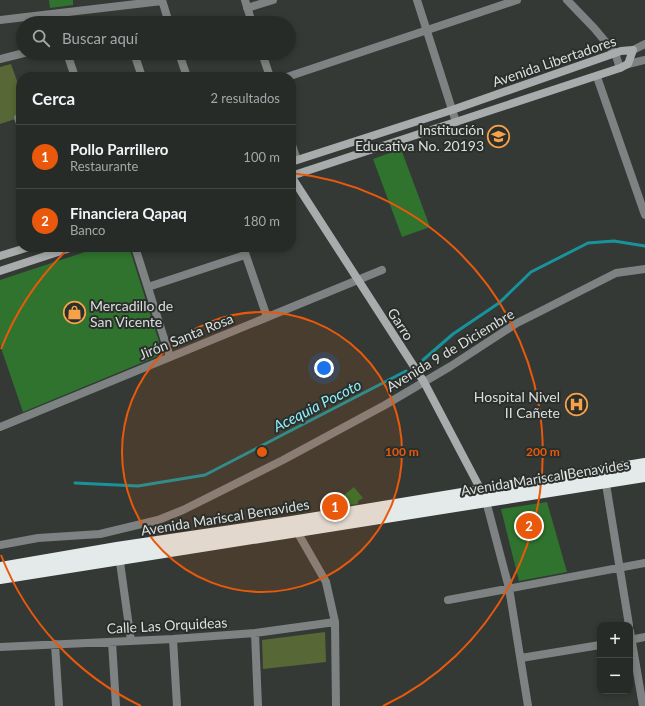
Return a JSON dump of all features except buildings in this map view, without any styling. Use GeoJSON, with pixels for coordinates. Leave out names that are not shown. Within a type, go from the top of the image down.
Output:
{"type":"FeatureCollection","features":[{"type":"Feature","properties":{"kind":"highway","name":"Avenida Mariscal Benavides"},"geometry":{"type":"LineString","coordinates":[[0,568],[118,554],[294,527],[484,496],[604,470],[645,464]]}},
{"type":"Feature","properties":{"kind":"highway","name":"Avenida Mariscal Benavides"},"geometry":{"type":"LineString","coordinates":[[484,496],[606,483],[645,476]]}},
{"type":"Feature","properties":{"kind":"highway","name":"Avenida Mariscal Benavides"},"geometry":{"type":"LineString","coordinates":[[0,578],[118,554]]}},
{"type":"Feature","properties":{"kind":"street"},"geometry":{"type":"LineString","coordinates":[[250,16],[246,4],[273,0]]}},
{"type":"Feature","properties":{"kind":"street"},"geometry":{"type":"LineString","coordinates":[[417,0],[456,122]]}},
{"type":"Feature","properties":{"kind":"street"},"geometry":{"type":"LineString","coordinates":[[296,74],[517,0]]}},
{"type":"Feature","properties":{"kind":"street"},"geometry":{"type":"LineString","coordinates":[[567,0],[594,28],[615,53],[620,68]]}},
{"type":"Feature","properties":{"kind":"street"},"geometry":{"type":"LineString","coordinates":[[34,16],[162,1],[167,16]]}},
{"type":"Feature","properties":{"kind":"street"},"geometry":{"type":"LineString","coordinates":[[0,20],[16,18]]}},
{"type":"Feature","properties":{"kind":"street"},"geometry":{"type":"LineString","coordinates":[[633,50],[645,44]]}},
{"type":"Feature","properties":{"kind":"street","name":"Avenida Libertadores"},"geometry":{"type":"LineString","coordinates":[[296,160],[452,110],[621,50],[633,50],[628,64],[597,77],[296,174]]}},
{"type":"Feature","properties":{"kind":"street"},"geometry":{"type":"LineString","coordinates":[[0,59],[16,55]]}},
{"type":"Feature","properties":{"kind":"street"},"geometry":{"type":"LineString","coordinates":[[69,60],[73,72]]}},
{"type":"Feature","properties":{"kind":"street"},"geometry":{"type":"LineString","coordinates":[[136,60],[140,72]]}},
{"type":"Feature","properties":{"kind":"street"},"geometry":{"type":"LineString","coordinates":[[181,60],[185,72]]}},
{"type":"Feature","properties":{"kind":"street"},"geometry":{"type":"LineString","coordinates":[[264,60],[268,72]]}},
{"type":"Feature","properties":{"kind":"street"},"geometry":{"type":"LineString","coordinates":[[628,64],[645,60]]}},
{"type":"Feature","properties":{"kind":"street"},"geometry":{"type":"LineString","coordinates":[[597,77],[645,215]]}},
{"type":"Feature","properties":{"kind":"street","name":"Garro"},"geometry":{"type":"LineString","coordinates":[[296,184],[424,382],[484,496]]}},
{"type":"Feature","properties":{"kind":"street"},"geometry":{"type":"LineString","coordinates":[[0,256],[16,251]]}},
{"type":"Feature","properties":{"kind":"street"},"geometry":{"type":"LineString","coordinates":[[0,271],[53,252]]}},
{"type":"Feature","properties":{"kind":"street"},"geometry":{"type":"LineString","coordinates":[[137,252],[170,357]]}},
{"type":"Feature","properties":{"kind":"street"},"geometry":{"type":"LineString","coordinates":[[148,287],[241,252]]}},
{"type":"Feature","properties":{"kind":"street"},"geometry":{"type":"LineString","coordinates":[[244,252],[267,317]]}},
{"type":"Feature","properties":{"kind":"street","name":"Avenida 9 de Diciembre"},"geometry":{"type":"LineString","coordinates":[[0,545],[38,538],[100,534],[158,520],[183,510],[283,460],[424,382],[517,323],[616,273],[645,269]]}},
{"type":"Feature","properties":{"kind":"street","name":"Jirón Santa Rosa"},"geometry":{"type":"LineString","coordinates":[[0,426],[382,270]]}},
{"type":"Feature","properties":{"kind":"street"},"geometry":{"type":"LineString","coordinates":[[604,470],[629,622]]}},
{"type":"Feature","properties":{"kind":"street"},"geometry":{"type":"LineString","coordinates":[[484,496],[508,588],[528,706]]}},
{"type":"Feature","properties":{"kind":"street"},"geometry":{"type":"LineString","coordinates":[[294,527],[326,582],[335,622],[336,706]]}},
{"type":"Feature","properties":{"kind":"street"},"geometry":{"type":"LineString","coordinates":[[118,554],[131,641]]}},
{"type":"Feature","properties":{"kind":"street"},"geometry":{"type":"LineString","coordinates":[[448,600],[645,563]]}},
{"type":"Feature","properties":{"kind":"street","name":"Calle Las Orquideas"},"geometry":{"type":"LineString","coordinates":[[0,647],[173,639],[255,633],[335,622]]}},
{"type":"Feature","properties":{"kind":"street"},"geometry":{"type":"LineString","coordinates":[[255,633],[258,706]]}},
{"type":"Feature","properties":{"kind":"street"},"geometry":{"type":"LineString","coordinates":[[633,637],[645,637]]}},
{"type":"Feature","properties":{"kind":"street"},"geometry":{"type":"LineString","coordinates":[[173,639],[177,706]]}},
{"type":"Feature","properties":{"kind":"street"},"geometry":{"type":"LineString","coordinates":[[112,642],[116,706]]}},
{"type":"Feature","properties":{"kind":"street"},"geometry":{"type":"LineString","coordinates":[[55,644],[59,706]]}},
{"type":"Feature","properties":{"kind":"street"},"geometry":{"type":"LineString","coordinates":[[521,658],[597,645]]}},
{"type":"Feature","properties":{"kind":"street"},"geometry":{"type":"LineString","coordinates":[[633,653],[643,706]]}},
{"type":"Feature","properties":{"kind":"green space"},"geometry":{"type":"Polygon","coordinates":[[[11,64],[16,78],[16,119],[0,124],[0,67],[11,64]]]}},
{"type":"Feature","properties":{"kind":"green space"},"geometry":{"type":"Polygon","coordinates":[[[325,632],[326,662],[263,669],[262,640],[325,632]]]}},
{"type":"Feature","properties":{"kind":"waterway","name":"Acequia Pocoto"},"geometry":{"type":"LineString","coordinates":[[423,360],[453,334],[499,303],[531,272],[588,243],[614,241],[645,246]]}},
{"type":"Feature","properties":{"kind":"waterway","name":"Acequia Pocoto"},"geometry":{"type":"LineString","coordinates":[[75,483],[138,486],[205,475],[406,371]]}},
{"type":"Feature","properties":{"kind":"place","name":"Institución Educativa No. 20193"},"geometry":{"type":"Point","coordinates":[499,137]}},
{"type":"Feature","properties":{"kind":"place","name":"Mercadillo de San Vicente"},"geometry":{"type":"Point","coordinates":[75,313]}},
{"type":"Feature","properties":{"kind":"place","name":"Hospital Nivel II Cañete"},"geometry":{"type":"Point","coordinates":[576,404]}},
{"type":"Feature","properties":{"kind":"place","name":"Pollo Parrillero"},"geometry":{"type":"Point","coordinates":[335,507]}},
{"type":"Feature","properties":{"kind":"place","name":"Financiera Qapaq"},"geometry":{"type":"Point","coordinates":[529,526]}}]}
